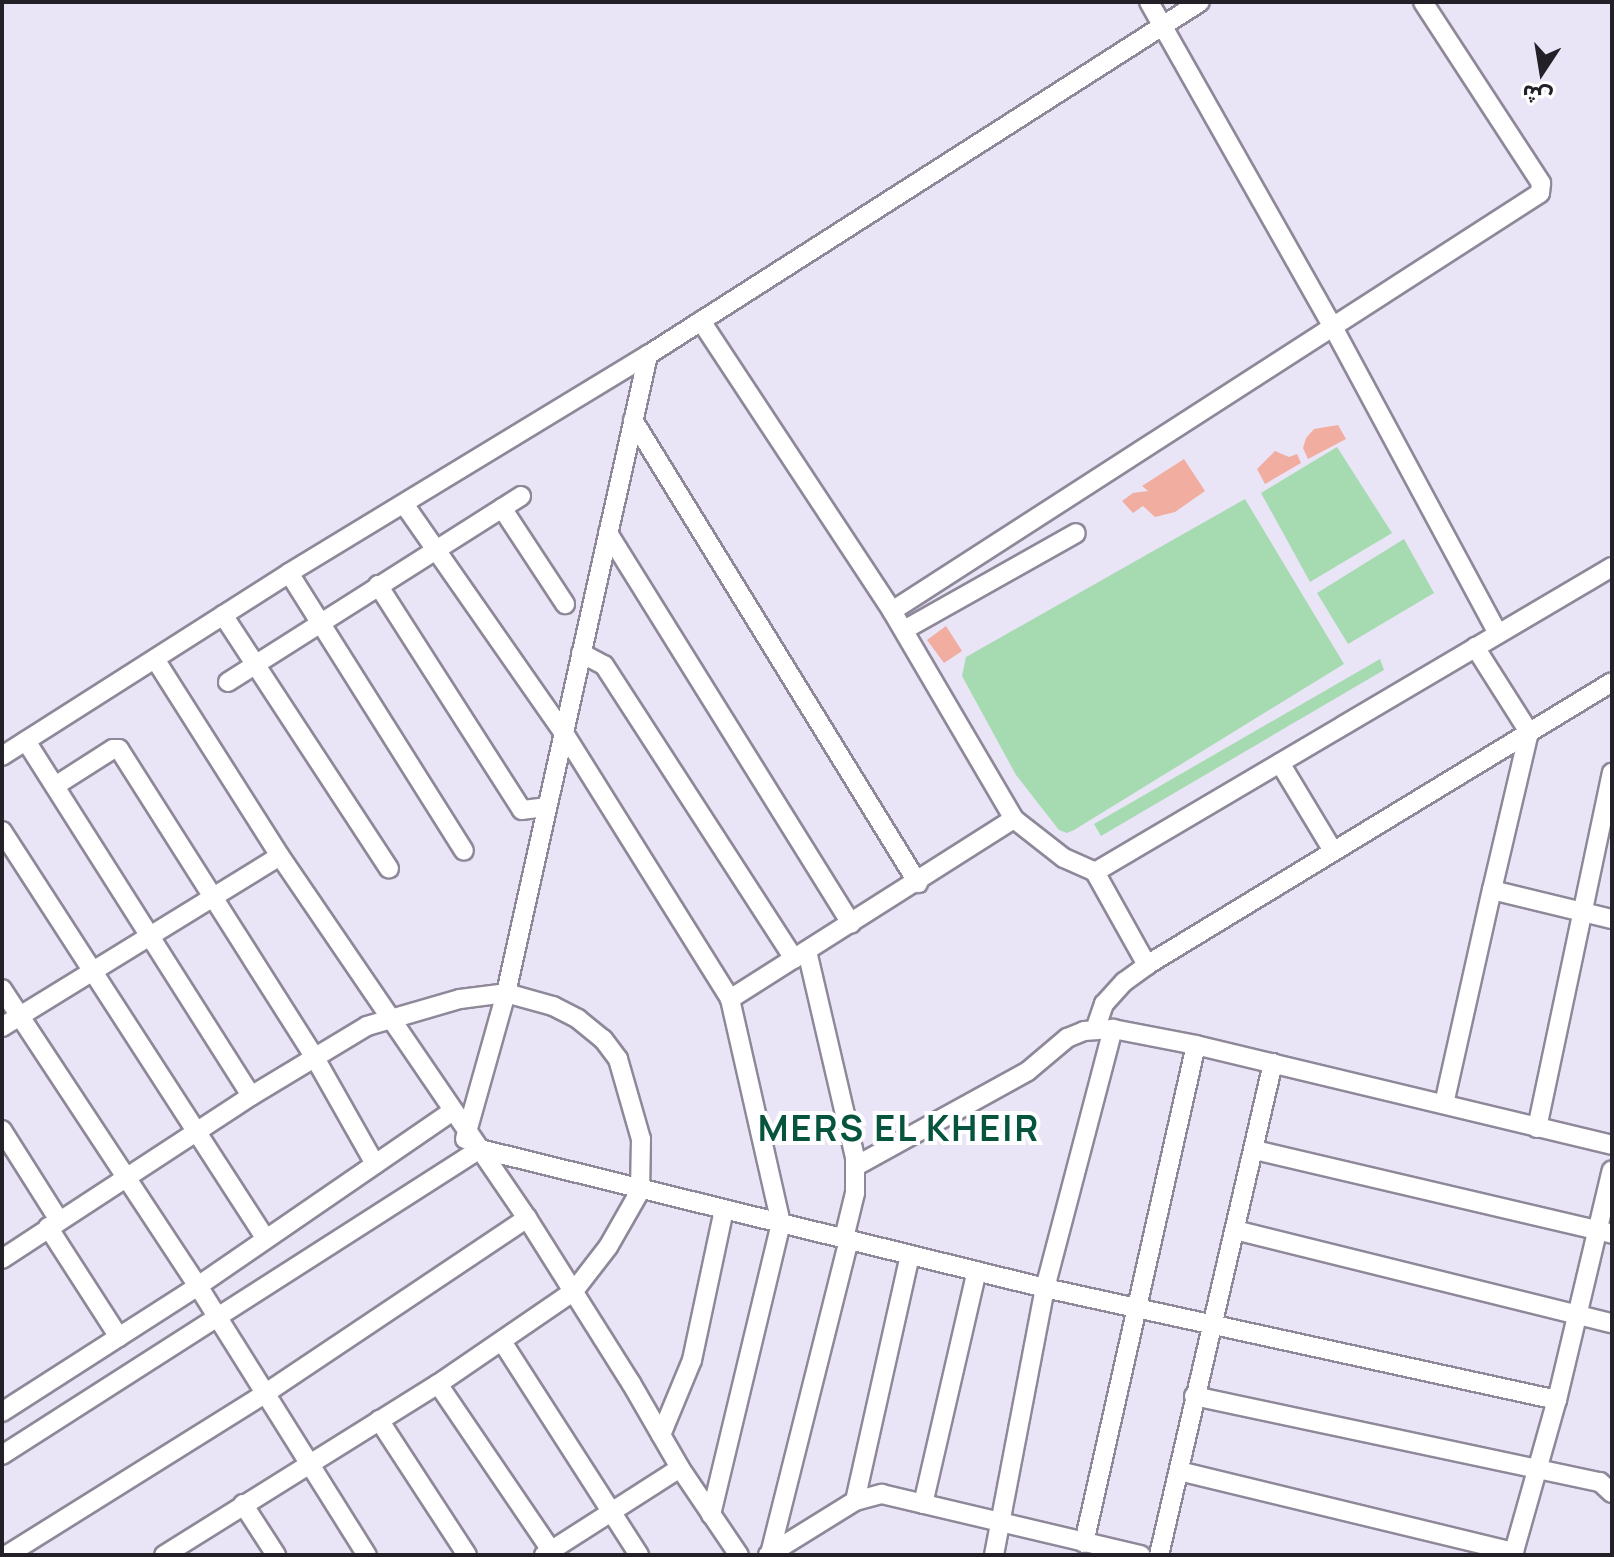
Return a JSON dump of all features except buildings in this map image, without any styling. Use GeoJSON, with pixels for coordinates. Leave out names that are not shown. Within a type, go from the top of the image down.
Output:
{"type":"FeatureCollection","features":[{"type":"Feature","properties":{"kind":"street"},"geometry":{"type":"LineString","coordinates":[[1149,2],[1334,329],[1498,633]]}},
{"type":"Feature","properties":{"kind":"street"},"geometry":{"type":"LineString","coordinates":[[2,756],[289,573],[648,355],[1200,2]]}},
{"type":"Feature","properties":{"kind":"street"},"geometry":{"type":"LineString","coordinates":[[892,611],[1536,198],[1541,189],[1423,2]]}},
{"type":"Feature","properties":{"kind":"street"},"geometry":{"type":"LineString","coordinates":[[701,321],[904,630],[1014,819],[1064,858],[1095,872],[1147,965]]}},
{"type":"Feature","properties":{"kind":"street"},"geometry":{"type":"LineString","coordinates":[[457,1163],[506,993],[648,355]]}},
{"type":"Feature","properties":{"kind":"street"},"geometry":{"type":"LineString","coordinates":[[633,420],[918,883]]}},
{"type":"Feature","properties":{"kind":"street"},"geometry":{"type":"LineString","coordinates":[[228,682],[521,496]]}},
{"type":"Feature","properties":{"kind":"street"},"geometry":{"type":"LineString","coordinates":[[404,504],[564,733],[730,999],[781,1223],[711,1515]]}},
{"type":"Feature","properties":{"kind":"street"},"geometry":{"type":"LineString","coordinates":[[502,508],[565,604]]}},
{"type":"Feature","properties":{"kind":"street"},"geometry":{"type":"LineString","coordinates":[[608,533],[851,924]]}},
{"type":"Feature","properties":{"kind":"street"},"geometry":{"type":"LineString","coordinates":[[904,630],[1076,533]]}},
{"type":"Feature","properties":{"kind":"street"},"geometry":{"type":"LineString","coordinates":[[1095,872],[1612,567]]}},
{"type":"Feature","properties":{"kind":"street"},"geometry":{"type":"LineString","coordinates":[[289,573],[464,851]]}},
{"type":"Feature","properties":{"kind":"street"},"geometry":{"type":"LineString","coordinates":[[378,585],[522,810],[547,807]]}},
{"type":"Feature","properties":{"kind":"street"},"geometry":{"type":"LineString","coordinates":[[223,615],[389,869]]}},
{"type":"Feature","properties":{"kind":"street"},"geometry":{"type":"LineString","coordinates":[[1444,1104],[1529,732],[1475,647]]}},
{"type":"Feature","properties":{"kind":"street"},"geometry":{"type":"LineString","coordinates":[[581,653],[604,665],[800,955],[856,1166],[855,1193],[846,1239],[778,1552]]}},
{"type":"Feature","properties":{"kind":"street"},"geometry":{"type":"LineString","coordinates":[[155,659],[280,856],[527,1218],[680,1468],[739,1555]]}},
{"type":"Feature","properties":{"kind":"street"},"geometry":{"type":"LineString","coordinates":[[994,1555],[1045,1288],[1104,1029],[1104,1004],[1124,982],[1147,965],[1612,682]]}},
{"type":"Feature","properties":{"kind":"street"},"geometry":{"type":"LineString","coordinates":[[26,741],[251,1096]]}},
{"type":"Feature","properties":{"kind":"street"},"geometry":{"type":"LineString","coordinates":[[55,786],[113,749],[119,749],[315,1058],[375,1164]]}},
{"type":"Feature","properties":{"kind":"street"},"geometry":{"type":"LineString","coordinates":[[1280,763],[1333,851]]}},
{"type":"Feature","properties":{"kind":"street"},"geometry":{"type":"LineString","coordinates":[[1537,1128],[1612,773]]}},
{"type":"Feature","properties":{"kind":"street"},"geometry":{"type":"LineString","coordinates":[[730,999],[918,883],[1014,819]]}},
{"type":"Feature","properties":{"kind":"street"},"geometry":{"type":"LineString","coordinates":[[2,831],[266,1239]]}},
{"type":"Feature","properties":{"kind":"street"},"geometry":{"type":"LineString","coordinates":[[2,1027],[280,856]]}},
{"type":"Feature","properties":{"kind":"street"},"geometry":{"type":"LineString","coordinates":[[1492,890],[1612,919]]}},
{"type":"Feature","properties":{"kind":"street"},"geometry":{"type":"LineString","coordinates":[[2,989],[128,1177],[367,1555]]}},
{"type":"Feature","properties":{"kind":"street"},"geometry":{"type":"LineString","coordinates":[[2,1259],[251,1096],[367,1026],[460,999],[506,993],[553,1006],[578,1019],[603,1039],[618,1059],[636,1111],[641,1139],[640,1191],[608,1247],[574,1291],[503,1343],[307,1463],[176,1552]]}},
{"type":"Feature","properties":{"kind":"street"},"geometry":{"type":"LineString","coordinates":[[856,1166],[1028,1071],[1067,1038],[1104,1029],[1196,1045],[1612,1145]]}},
{"type":"Feature","properties":{"kind":"street"},"geometry":{"type":"LineString","coordinates":[[1084,1543],[1134,1308],[1196,1045]]}},
{"type":"Feature","properties":{"kind":"street"},"geometry":{"type":"LineString","coordinates":[[1159,1555],[1273,1063]]}},
{"type":"Feature","properties":{"kind":"street"},"geometry":{"type":"LineString","coordinates":[[4,1406],[198,1286],[453,1111]]}},
{"type":"Feature","properties":{"kind":"street"},"geometry":{"type":"LineString","coordinates":[[2,1130],[119,1337]]}},
{"type":"Feature","properties":{"kind":"street"},"geometry":{"type":"LineString","coordinates":[[2,1455],[480,1149],[640,1191],[1045,1288],[1557,1400]]}},
{"type":"Feature","properties":{"kind":"street"},"geometry":{"type":"LineString","coordinates":[[1255,1150],[1604,1232]]}},
{"type":"Feature","properties":{"kind":"street"},"geometry":{"type":"LineString","coordinates":[[1179,1471],[1513,1553],[1557,1400],[1576,1314],[1604,1232],[1612,1170]]}},
{"type":"Feature","properties":{"kind":"street"},"geometry":{"type":"LineString","coordinates":[[661,1435],[692,1360],[724,1210]]}},
{"type":"Feature","properties":{"kind":"street"},"geometry":{"type":"LineString","coordinates":[[5,1554],[263,1395],[527,1218]]}},
{"type":"Feature","properties":{"kind":"street"},"geometry":{"type":"LineString","coordinates":[[1235,1230],[1612,1323]]}},
{"type":"Feature","properties":{"kind":"street"},"geometry":{"type":"LineString","coordinates":[[855,1501],[910,1255]]}},
{"type":"Feature","properties":{"kind":"street"},"geometry":{"type":"LineString","coordinates":[[923,1504],[977,1271]]}},
{"type":"Feature","properties":{"kind":"street"},"geometry":{"type":"LineString","coordinates":[[503,1343],[639,1555]]}},
{"type":"Feature","properties":{"kind":"street"},"geometry":{"type":"LineString","coordinates":[[438,1384],[550,1553],[680,1468]]}},
{"type":"Feature","properties":{"kind":"street"},"geometry":{"type":"LineString","coordinates":[[1194,1396],[1600,1482],[1612,1493]]}},
{"type":"Feature","properties":{"kind":"street"},"geometry":{"type":"LineString","coordinates":[[379,1420],[467,1555]]}},
{"type":"Feature","properties":{"kind":"street"},"geometry":{"type":"LineString","coordinates":[[778,1552],[855,1501],[882,1494],[1110,1552],[1141,1555]]}},
{"type":"Feature","properties":{"kind":"street"},"geometry":{"type":"LineString","coordinates":[[243,1504],[276,1555]]}},
{"type":"Feature","properties":{"kind":"green space"},"geometry":{"type":"Polygon","coordinates":[[[1337,447],[1392,533],[1310,582],[1261,493],[1337,447]]]}},
{"type":"Feature","properties":{"kind":"green space"},"geometry":{"type":"Polygon","coordinates":[[[1245,499],[1344,664],[1074,830],[1067,833],[1059,830],[1016,775],[962,676],[966,657],[1245,499]]]}},
{"type":"Feature","properties":{"kind":"green space"},"geometry":{"type":"Polygon","coordinates":[[[1404,539],[1434,593],[1348,644],[1317,593],[1404,539]]]}},
{"type":"Feature","properties":{"kind":"green space"},"geometry":{"type":"Polygon","coordinates":[[[1380,659],[1384,670],[1101,836],[1094,824],[1380,659]]]}},
{"type":"Feature","properties":{"kind":"district","name":"MERS EL KHEIR"},"geometry":{"type":"Point","coordinates":[899,1128]}}]}
